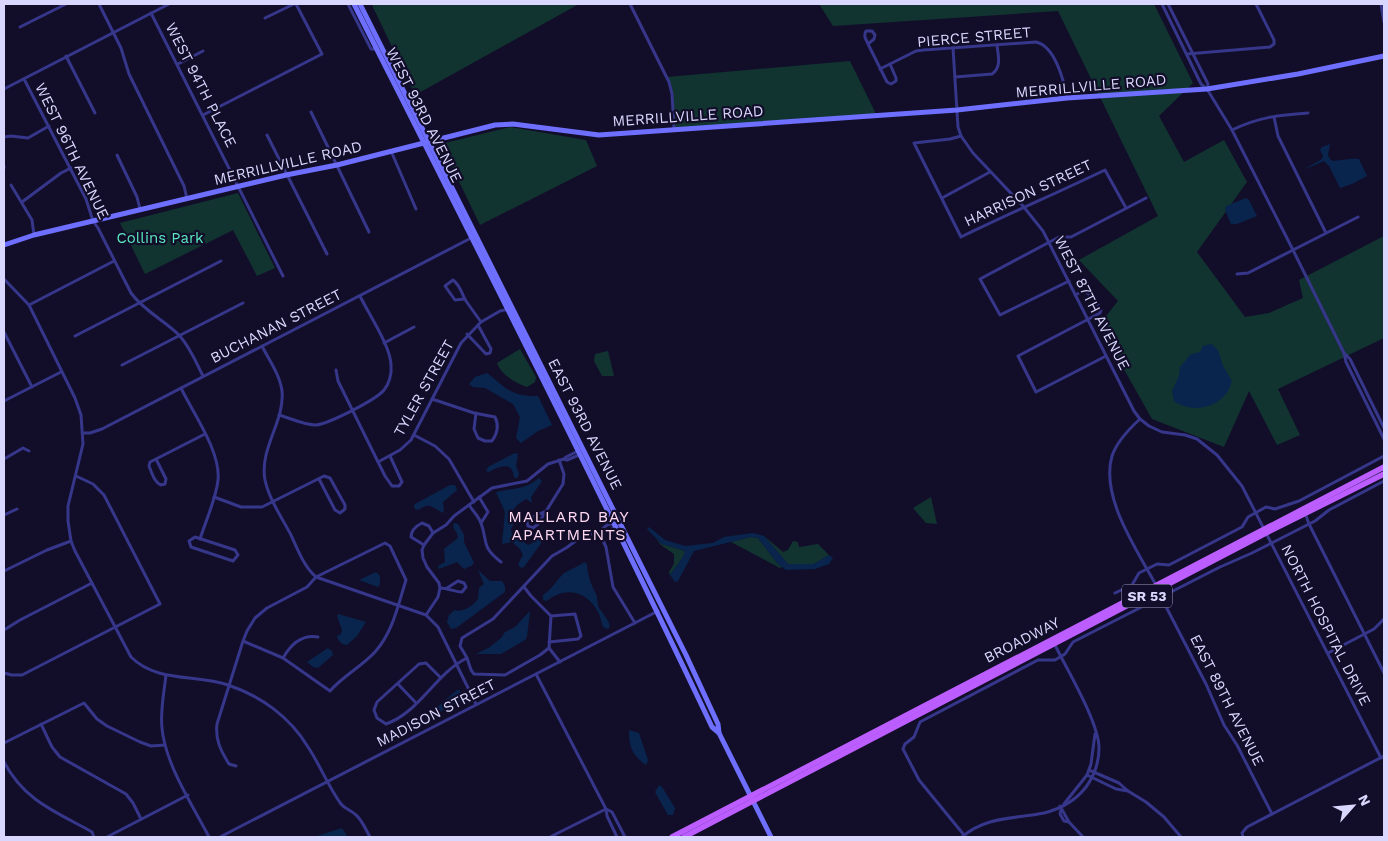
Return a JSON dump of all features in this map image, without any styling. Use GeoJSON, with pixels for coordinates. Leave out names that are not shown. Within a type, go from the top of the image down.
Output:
{"type":"FeatureCollection","features":[{"type":"Feature","properties":{"kind":"main road","name":"BROADWAY"},"geometry":{"type":"LineString","coordinates":[[672,837],[752,798],[1384,467]]}},
{"type":"Feature","properties":{"kind":"main road","name":"BROADWAY"},"geometry":{"type":"LineString","coordinates":[[1053,641],[1156,585],[1384,474]]}},
{"type":"Feature","properties":{"kind":"main road","name":"BROADWAY"},"geometry":{"type":"LineString","coordinates":[[684,837],[752,798]]}},
{"type":"Feature","properties":{"kind":"street"},"geometry":{"type":"LineString","coordinates":[[20,27],[66,4]]}},
{"type":"Feature","properties":{"kind":"street"},"geometry":{"type":"LineString","coordinates":[[99,4],[121,48],[129,74],[184,186],[187,199]]}},
{"type":"Feature","properties":{"kind":"street"},"geometry":{"type":"LineString","coordinates":[[4,89],[169,4]]}},
{"type":"Feature","properties":{"kind":"street"},"geometry":{"type":"LineString","coordinates":[[203,115],[322,54],[295,4],[265,18]]}},
{"type":"Feature","properties":{"kind":"street"},"geometry":{"type":"LineString","coordinates":[[348,4],[371,49],[379,48]]}},
{"type":"Feature","properties":{"kind":"street","name":"WEST 93RD AVENUE"},"geometry":{"type":"LineString","coordinates":[[354,4],[379,48],[474,236]]}},
{"type":"Feature","properties":{"kind":"street","name":"WEST 93RD AVENUE"},"geometry":{"type":"LineString","coordinates":[[360,4],[379,48]]}},
{"type":"Feature","properties":{"kind":"street"},"geometry":{"type":"LineString","coordinates":[[630,4],[669,82],[672,94],[674,129]]}},
{"type":"Feature","properties":{"kind":"street"},"geometry":{"type":"LineString","coordinates":[[1207,89],[1208,84],[1169,4],[1162,4],[1201,84],[1207,89],[1232,130],[1344,353],[1346,362],[1384,439]]}},
{"type":"Feature","properties":{"kind":"street"},"geometry":{"type":"LineString","coordinates":[[1187,54],[1270,48],[1274,44],[1274,40],[1256,4]]}},
{"type":"Feature","properties":{"kind":"street"},"geometry":{"type":"LineString","coordinates":[[1382,4],[1384,22]]}},
{"type":"Feature","properties":{"kind":"street","name":"WEST 94TH PLACE"},"geometry":{"type":"LineString","coordinates":[[151,13],[283,276]]}},
{"type":"Feature","properties":{"kind":"street","name":"PIERCE STREET"},"geometry":{"type":"LineString","coordinates":[[880,69],[916,52],[1036,42],[1048,47],[1064,81],[1067,98]]}},
{"type":"Feature","properties":{"kind":"street"},"geometry":{"type":"LineString","coordinates":[[868,44],[889,84],[894,83],[896,78],[890,64]]}},
{"type":"Feature","properties":{"kind":"street"},"geometry":{"type":"LineString","coordinates":[[955,77],[992,74],[996,72],[999,65],[997,45]]}},
{"type":"Feature","properties":{"kind":"street","name":"WEST 87TH AVENUE"},"geometry":{"type":"LineString","coordinates":[[953,48],[958,127],[961,136],[973,153],[1023,206],[1049,242],[1134,411],[1140,419],[1155,429],[1162,432],[1185,434],[1197,439],[1208,447],[1235,475],[1265,531]]}},
{"type":"Feature","properties":{"kind":"street"},"geometry":{"type":"LineString","coordinates":[[178,64],[203,51]]}},
{"type":"Feature","properties":{"kind":"street"},"geometry":{"type":"LineString","coordinates":[[66,56],[95,113]]}},
{"type":"Feature","properties":{"kind":"street","name":"MERRILLVILLE ROAD"},"geometry":{"type":"LineString","coordinates":[[4,245],[34,235],[286,175],[337,165],[504,124],[599,135],[957,110],[1067,98],[1207,89],[1298,74],[1384,56]]}},
{"type":"Feature","properties":{"kind":"street","name":"WEST 96TH AVENUE"},"geometry":{"type":"LineString","coordinates":[[24,79],[71,168],[86,199],[93,221],[131,294],[138,303],[179,336],[189,348],[203,376]]}},
{"type":"Feature","properties":{"kind":"street"},"geometry":{"type":"LineString","coordinates":[[311,112],[369,232]]}},
{"type":"Feature","properties":{"kind":"street"},"geometry":{"type":"LineString","coordinates":[[1232,130],[1255,120],[1281,115],[1308,113]]}},
{"type":"Feature","properties":{"kind":"street"},"geometry":{"type":"LineString","coordinates":[[1274,117],[1278,136],[1326,233]]}},
{"type":"Feature","properties":{"kind":"street"},"geometry":{"type":"LineString","coordinates":[[4,137],[28,138],[49,126]]}},
{"type":"Feature","properties":{"kind":"street"},"geometry":{"type":"LineString","coordinates":[[268,135],[286,175],[327,254]]}},
{"type":"Feature","properties":{"kind":"street"},"geometry":{"type":"LineString","coordinates":[[961,136],[914,143],[942,198],[990,172]]}},
{"type":"Feature","properties":{"kind":"street"},"geometry":{"type":"LineString","coordinates":[[391,151],[416,209]]}},
{"type":"Feature","properties":{"kind":"street"},"geometry":{"type":"LineString","coordinates":[[117,155],[137,197],[140,210]]}},
{"type":"Feature","properties":{"kind":"street"},"geometry":{"type":"LineString","coordinates":[[22,202],[61,173],[71,168]]}},
{"type":"Feature","properties":{"kind":"street","name":"HARRISON STREET"},"geometry":{"type":"LineString","coordinates":[[942,198],[961,237],[1023,206],[1105,170],[1126,208]]}},
{"type":"Feature","properties":{"kind":"street"},"geometry":{"type":"LineString","coordinates":[[11,184],[32,220],[34,235]]}},
{"type":"Feature","properties":{"kind":"street"},"geometry":{"type":"LineString","coordinates":[[1069,281],[1000,315],[980,279],[1059,237],[1071,238],[1146,198]]}},
{"type":"Feature","properties":{"kind":"street"},"geometry":{"type":"LineString","coordinates":[[1238,274],[1248,273],[1358,217]]}},
{"type":"Feature","properties":{"kind":"street","name":"BUCHANAN STREET"},"geometry":{"type":"LineString","coordinates":[[84,433],[102,429],[474,236]]}},
{"type":"Feature","properties":{"kind":"street","name":"EAST 93RD AVENUE"},"geometry":{"type":"LineString","coordinates":[[474,236],[661,610],[712,727],[719,733],[771,837]]}},
{"type":"Feature","properties":{"kind":"street"},"geometry":{"type":"LineString","coordinates":[[28,305],[114,260]]}},
{"type":"Feature","properties":{"kind":"street"},"geometry":{"type":"LineString","coordinates":[[75,336],[221,261]]}},
{"type":"Feature","properties":{"kind":"street"},"geometry":{"type":"LineString","coordinates":[[4,279],[28,305],[78,406],[84,433],[82,457],[68,506],[71,541],[74,551],[128,653],[139,666],[152,672],[198,678],[229,685],[264,701],[291,724],[309,747],[342,806],[356,815],[370,837]]}},
{"type":"Feature","properties":{"kind":"street"},"geometry":{"type":"LineString","coordinates":[[464,299],[455,300],[445,286],[453,280],[456,282],[479,323],[491,349],[490,353],[486,354],[467,334]]}},
{"type":"Feature","properties":{"kind":"street"},"geometry":{"type":"LineString","coordinates":[[1075,295],[1086,291],[1095,300],[1101,310],[1100,313],[1018,356],[1036,392],[1106,356]]}},
{"type":"Feature","properties":{"kind":"street"},"geometry":{"type":"LineString","coordinates":[[279,414],[315,425],[330,420],[377,397],[385,389],[391,374],[391,360],[360,296]]}},
{"type":"Feature","properties":{"kind":"street"},"geometry":{"type":"LineString","coordinates":[[122,365],[243,303]]}},
{"type":"Feature","properties":{"kind":"street","name":"TYLER STREET"},"geometry":{"type":"LineString","coordinates":[[378,462],[406,445],[414,435],[467,334],[479,323],[510,308]]}},
{"type":"Feature","properties":{"kind":"street"},"geometry":{"type":"LineString","coordinates":[[384,343],[414,327]]}},
{"type":"Feature","properties":{"kind":"street"},"geometry":{"type":"LineString","coordinates":[[4,332],[32,387]]}},
{"type":"Feature","properties":{"kind":"street"},"geometry":{"type":"LineString","coordinates":[[262,346],[280,382],[282,397],[279,414],[265,460],[265,479],[274,502],[307,566],[316,577],[426,615],[438,627],[476,704]]}},
{"type":"Feature","properties":{"kind":"street"},"geometry":{"type":"LineString","coordinates":[[1344,353],[1350,359],[1384,428]]}},
{"type":"Feature","properties":{"kind":"street"},"geometry":{"type":"LineString","coordinates":[[336,370],[338,380],[389,484],[394,487],[399,486],[402,482],[390,456]]}},
{"type":"Feature","properties":{"kind":"street"},"geometry":{"type":"LineString","coordinates":[[4,401],[61,372]]}},
{"type":"Feature","properties":{"kind":"street"},"geometry":{"type":"LineString","coordinates":[[181,388],[205,434],[218,465],[218,481],[214,498],[200,538]]}},
{"type":"Feature","properties":{"kind":"street"},"geometry":{"type":"LineString","coordinates":[[432,400],[495,417],[498,422],[497,431],[492,441],[478,438],[474,428],[476,413]]}},
{"type":"Feature","properties":{"kind":"street"},"geometry":{"type":"LineString","coordinates":[[1140,419],[1125,433],[1117,445],[1112,456],[1110,474],[1114,498],[1122,522],[1156,585]]}},
{"type":"Feature","properties":{"kind":"street"},"geometry":{"type":"LineString","coordinates":[[156,459],[166,479],[165,484],[162,485],[157,483],[149,466],[150,462],[205,434]]}},
{"type":"Feature","properties":{"kind":"street"},"geometry":{"type":"LineString","coordinates":[[414,435],[435,446],[449,459],[474,502]]}},
{"type":"Feature","properties":{"kind":"street"},"geometry":{"type":"LineString","coordinates":[[4,458],[23,448],[28,451]]}},
{"type":"Feature","properties":{"kind":"street"},"geometry":{"type":"LineString","coordinates":[[426,615],[438,597],[440,588],[439,583],[427,567],[422,550],[435,532],[492,488],[528,481],[548,464],[581,452]]}},
{"type":"Feature","properties":{"kind":"street"},"geometry":{"type":"LineString","coordinates":[[1115,593],[1132,584],[1139,573],[1157,564],[1169,566],[1242,527],[1246,518],[1256,512],[1266,507],[1275,509],[1298,501],[1384,456]]}},
{"type":"Feature","properties":{"kind":"street"},"geometry":{"type":"LineString","coordinates":[[546,511],[528,519],[528,526],[532,528],[536,526],[546,511],[563,484],[564,474],[559,460]]}},
{"type":"Feature","properties":{"kind":"street"},"geometry":{"type":"LineString","coordinates":[[4,673],[22,675],[160,604],[104,495],[93,484],[76,476]]}},
{"type":"Feature","properties":{"kind":"street"},"geometry":{"type":"LineString","coordinates":[[214,498],[248,508],[262,507],[324,476],[330,478],[345,505],[345,509],[340,513],[335,510],[319,479]]}},
{"type":"Feature","properties":{"kind":"street"},"geometry":{"type":"LineString","coordinates":[[1096,734],[1087,775],[1060,808],[1044,813],[986,822],[963,836],[919,780],[903,746],[911,740],[920,722],[1038,660],[1046,659],[1052,661],[1061,657],[1068,651],[1073,642],[1309,524],[1335,507],[1384,482]]}},
{"type":"Feature","properties":{"kind":"street"},"geometry":{"type":"LineString","coordinates":[[479,498],[488,512],[481,524]]}},
{"type":"Feature","properties":{"kind":"street"},"geometry":{"type":"LineString","coordinates":[[469,505],[481,524],[486,546],[494,557],[501,562]]}},
{"type":"Feature","properties":{"kind":"street"},"geometry":{"type":"LineString","coordinates":[[1310,505],[1304,514],[1384,673]]}},
{"type":"Feature","properties":{"kind":"street"},"geometry":{"type":"LineString","coordinates":[[4,515],[17,509]]}},
{"type":"Feature","properties":{"kind":"street"},"geometry":{"type":"LineString","coordinates":[[424,545],[411,538],[411,533],[415,528],[422,522],[426,523],[435,532]]}},
{"type":"Feature","properties":{"kind":"street"},"geometry":{"type":"LineString","coordinates":[[524,586],[551,616],[549,648],[505,675],[474,674],[460,646],[462,638],[493,619],[552,556],[584,535],[599,532],[607,525],[617,524]]}},
{"type":"Feature","properties":{"kind":"street","name":"NORTH HOSPITAL DRIVE"},"geometry":{"type":"LineString","coordinates":[[1265,531],[1383,757]]}},
{"type":"Feature","properties":{"kind":"street"},"geometry":{"type":"LineString","coordinates":[[599,532],[606,547],[612,586],[635,623]]}},
{"type":"Feature","properties":{"kind":"street"},"geometry":{"type":"LineString","coordinates":[[193,537],[200,538],[236,550],[238,558],[233,560],[191,547],[189,541],[193,537]]}},
{"type":"Feature","properties":{"kind":"street"},"geometry":{"type":"LineString","coordinates":[[4,571],[46,550],[71,541]]}},
{"type":"Feature","properties":{"kind":"street"},"geometry":{"type":"LineString","coordinates":[[236,766],[229,764],[218,744],[216,732],[218,718],[243,641],[255,618],[261,612],[307,587],[316,577],[385,543],[390,546],[406,580],[389,631],[375,652],[330,691],[283,658],[243,641]]}},
{"type":"Feature","properties":{"kind":"street"},"geometry":{"type":"LineString","coordinates":[[440,588],[462,592],[466,587],[464,583],[458,581],[447,588]]}},
{"type":"Feature","properties":{"kind":"street"},"geometry":{"type":"LineString","coordinates":[[4,628],[92,583]]}},
{"type":"Feature","properties":{"kind":"street","name":"EAST 89TH AVENUE"},"geometry":{"type":"LineString","coordinates":[[1161,597],[1204,680],[1224,725],[1237,745],[1272,814]]}},
{"type":"Feature","properties":{"kind":"street","name":"MADISON STREET"},"geometry":{"type":"LineString","coordinates":[[220,837],[661,610]]}},
{"type":"Feature","properties":{"kind":"street"},"geometry":{"type":"LineString","coordinates":[[550,642],[578,639],[581,636],[575,614],[551,616]]}},
{"type":"Feature","properties":{"kind":"street"},"geometry":{"type":"LineString","coordinates":[[1328,653],[1379,626],[1384,620]]}},
{"type":"Feature","properties":{"kind":"street"},"geometry":{"type":"LineString","coordinates":[[283,658],[290,645],[310,636],[318,637]]}},
{"type":"Feature","properties":{"kind":"street"},"geometry":{"type":"LineString","coordinates":[[1053,641],[1091,718],[1099,748],[1092,778],[1076,798],[1064,804]]}},
{"type":"Feature","properties":{"kind":"street"},"geometry":{"type":"LineString","coordinates":[[549,648],[560,662]]}},
{"type":"Feature","properties":{"kind":"street"},"geometry":{"type":"LineString","coordinates":[[440,678],[426,663],[419,664],[377,702],[374,710],[377,718],[386,724],[394,721],[429,693],[440,678],[455,664],[467,658]]}},
{"type":"Feature","properties":{"kind":"street"},"geometry":{"type":"LineString","coordinates":[[536,674],[606,809],[607,816],[617,837]]}},
{"type":"Feature","properties":{"kind":"street"},"geometry":{"type":"LineString","coordinates":[[166,675],[162,715],[165,745],[171,762],[210,837]]}},
{"type":"Feature","properties":{"kind":"street"},"geometry":{"type":"LineString","coordinates":[[398,684],[416,703]]}},
{"type":"Feature","properties":{"kind":"street"},"geometry":{"type":"LineString","coordinates":[[4,743],[84,703],[97,719],[107,726],[151,746],[165,745]]}},
{"type":"Feature","properties":{"kind":"street"},"geometry":{"type":"LineString","coordinates":[[41,724],[52,747],[60,757],[126,794],[133,803],[141,820]]}},
{"type":"Feature","properties":{"kind":"street"},"geometry":{"type":"LineString","coordinates":[[1243,837],[1242,833],[1247,827],[1383,757]]}},
{"type":"Feature","properties":{"kind":"street"},"geometry":{"type":"LineString","coordinates":[[4,762],[10,775],[33,799],[92,832],[94,837]]}},
{"type":"Feature","properties":{"kind":"street"},"geometry":{"type":"LineString","coordinates":[[1089,770],[1119,783],[1128,792],[1155,809],[1181,837]]}},
{"type":"Feature","properties":{"kind":"street"},"geometry":{"type":"LineString","coordinates":[[1087,775],[1116,789],[1128,792]]}},
{"type":"Feature","properties":{"kind":"street"},"geometry":{"type":"LineString","coordinates":[[107,837],[188,795]]}},
{"type":"Feature","properties":{"kind":"street"},"geometry":{"type":"LineString","coordinates":[[1060,808],[1082,837]]}},
{"type":"Feature","properties":{"kind":"street"},"geometry":{"type":"LineString","coordinates":[[550,837],[606,809]]}},
{"type":"Feature","properties":{"kind":"street"},"geometry":{"type":"LineString","coordinates":[[606,809],[612,812],[625,837]]}},
{"type":"Feature","properties":{"kind":"green space"},"geometry":{"type":"Polygon","coordinates":[[[579,4],[415,95],[372,5],[579,4]]]}},
{"type":"Feature","properties":{"kind":"green space"},"geometry":{"type":"Polygon","coordinates":[[[819,4],[1154,4],[1193,83],[1159,116],[1184,162],[1224,140],[1247,182],[1197,252],[1245,317],[1269,313],[1303,298],[1299,280],[1384,236],[1384,338],[1278,389],[1300,435],[1277,445],[1249,391],[1224,447],[1152,419],[1099,325],[1118,301],[1079,260],[1158,216],[1058,11],[833,26],[819,4]]]}},
{"type":"Feature","properties":{"kind":"green space"},"geometry":{"type":"Polygon","coordinates":[[[850,61],[877,116],[674,129],[672,94],[667,77],[850,61]]]}},
{"type":"Feature","properties":{"kind":"green space"},"geometry":{"type":"Polygon","coordinates":[[[510,127],[586,140],[597,166],[480,225],[441,144],[510,127]]]}},
{"type":"Feature","properties":{"kind":"green space","name":"Collins Park"},"geometry":{"type":"Polygon","coordinates":[[[238,193],[275,268],[257,276],[233,230],[145,274],[120,223],[238,193]]]}},
{"type":"Feature","properties":{"kind":"green space"},"geometry":{"type":"Polygon","coordinates":[[[520,349],[536,377],[535,382],[527,387],[505,375],[497,363],[520,349]]]}},
{"type":"Feature","properties":{"kind":"green space"},"geometry":{"type":"Polygon","coordinates":[[[608,351],[614,376],[602,376],[594,361],[595,354],[608,351]]]}},
{"type":"Feature","properties":{"kind":"green space"},"geometry":{"type":"Polygon","coordinates":[[[931,497],[937,524],[926,523],[913,508],[931,497]]]}},
{"type":"Feature","properties":{"kind":"green space"},"geometry":{"type":"Polygon","coordinates":[[[764,536],[783,552],[788,550],[793,541],[798,542],[799,547],[818,544],[829,555],[814,564],[788,564],[764,536]]]}},
{"type":"Feature","properties":{"kind":"green space"},"geometry":{"type":"Polygon","coordinates":[[[751,537],[758,538],[782,567],[780,568],[731,542],[751,537]]]}},
{"type":"Feature","properties":{"kind":"green space"},"geometry":{"type":"Polygon","coordinates":[[[656,539],[662,544],[685,551],[670,575],[669,572],[674,564],[674,554],[661,545],[656,539]]]}},
{"type":"Feature","properties":{"kind":"water"},"geometry":{"type":"Polygon","coordinates":[[[1330,144],[1328,155],[1331,160],[1359,159],[1367,176],[1340,188],[1329,166],[1324,161],[1303,170],[1322,159],[1323,156],[1320,150],[1322,147],[1330,144]]]}},
{"type":"Feature","properties":{"kind":"water"},"geometry":{"type":"Polygon","coordinates":[[[1246,198],[1249,200],[1257,216],[1237,224],[1231,224],[1225,210],[1226,206],[1246,198]]]}},
{"type":"Feature","properties":{"kind":"water"},"geometry":{"type":"Polygon","coordinates":[[[1212,344],[1217,349],[1223,366],[1231,379],[1227,392],[1215,403],[1199,408],[1182,405],[1174,401],[1172,391],[1179,376],[1180,367],[1191,354],[1200,352],[1203,346],[1212,344]]]}},
{"type":"Feature","properties":{"kind":"water"},"geometry":{"type":"Polygon","coordinates":[[[487,373],[510,391],[522,395],[538,396],[552,425],[538,431],[521,443],[516,438],[520,417],[513,404],[485,388],[473,387],[469,384],[475,377],[487,373]]]}},
{"type":"Feature","properties":{"kind":"water"},"geometry":{"type":"Polygon","coordinates":[[[515,453],[518,454],[516,466],[519,474],[517,478],[515,478],[512,470],[507,467],[500,467],[489,472],[486,471],[488,467],[515,453]]]}},
{"type":"Feature","properties":{"kind":"water"},"geometry":{"type":"Polygon","coordinates":[[[539,478],[542,481],[531,497],[532,503],[526,499],[517,505],[511,513],[515,521],[511,529],[512,534],[528,545],[537,538],[542,542],[524,567],[521,568],[518,564],[523,555],[520,549],[512,542],[502,544],[505,512],[496,492],[524,487],[539,478]]]}},
{"type":"Feature","properties":{"kind":"water"},"geometry":{"type":"Polygon","coordinates":[[[450,485],[455,485],[457,490],[443,502],[443,513],[429,506],[418,510],[415,509],[415,504],[450,485]]]}},
{"type":"Feature","properties":{"kind":"water"},"geometry":{"type":"Polygon","coordinates":[[[454,523],[458,524],[464,535],[464,542],[474,563],[464,569],[457,562],[439,569],[438,566],[445,562],[444,549],[458,538],[453,527],[454,523]]]}},
{"type":"Feature","properties":{"kind":"water"},"geometry":{"type":"Polygon","coordinates":[[[649,527],[665,540],[685,546],[713,543],[724,537],[753,533],[764,536],[788,564],[814,564],[829,555],[833,558],[829,564],[815,569],[786,570],[778,564],[758,538],[751,537],[694,551],[678,581],[675,582],[670,575],[685,551],[662,544],[647,529],[649,527]]]}},
{"type":"Feature","properties":{"kind":"water"},"geometry":{"type":"Polygon","coordinates":[[[584,562],[587,564],[599,608],[609,623],[608,629],[603,627],[599,614],[588,599],[582,595],[568,592],[554,596],[547,601],[543,600],[543,595],[563,574],[584,562]]]}},
{"type":"Feature","properties":{"kind":"water"},"geometry":{"type":"Polygon","coordinates":[[[478,570],[490,581],[502,581],[505,586],[505,592],[456,628],[451,629],[447,622],[449,615],[455,610],[468,608],[478,599],[479,588],[484,584],[478,570]]]}},
{"type":"Feature","properties":{"kind":"water"},"geometry":{"type":"Polygon","coordinates":[[[376,572],[380,576],[378,587],[359,580],[376,572]]]}},
{"type":"Feature","properties":{"kind":"water"},"geometry":{"type":"Polygon","coordinates":[[[530,611],[525,640],[501,654],[476,654],[490,647],[505,632],[515,627],[530,611]]]}},
{"type":"Feature","properties":{"kind":"water"},"geometry":{"type":"Polygon","coordinates":[[[338,614],[366,622],[357,636],[347,645],[339,641],[337,636],[341,634],[342,630],[338,614]]]}},
{"type":"Feature","properties":{"kind":"water"},"geometry":{"type":"Polygon","coordinates":[[[328,648],[332,651],[333,655],[318,668],[313,667],[307,662],[328,648]]]}},
{"type":"Feature","properties":{"kind":"water"},"geometry":{"type":"Polygon","coordinates":[[[457,690],[460,690],[463,700],[426,719],[426,717],[457,690]]]}},
{"type":"Feature","properties":{"kind":"water"},"geometry":{"type":"Polygon","coordinates":[[[629,730],[639,733],[648,760],[646,765],[637,758],[632,750],[629,730]]]}},
{"type":"Feature","properties":{"kind":"water"},"geometry":{"type":"Polygon","coordinates":[[[659,785],[675,808],[673,815],[668,815],[655,792],[659,785]]]}},
{"type":"Feature","properties":{"kind":"water"},"geometry":{"type":"Polygon","coordinates":[[[342,828],[348,837],[317,836],[342,828]]]}},
{"type":"Feature","properties":{"kind":"district","name":"MALLARD BAY APARTMENTS"},"geometry":{"type":"Point","coordinates":[569,525]}}]}
